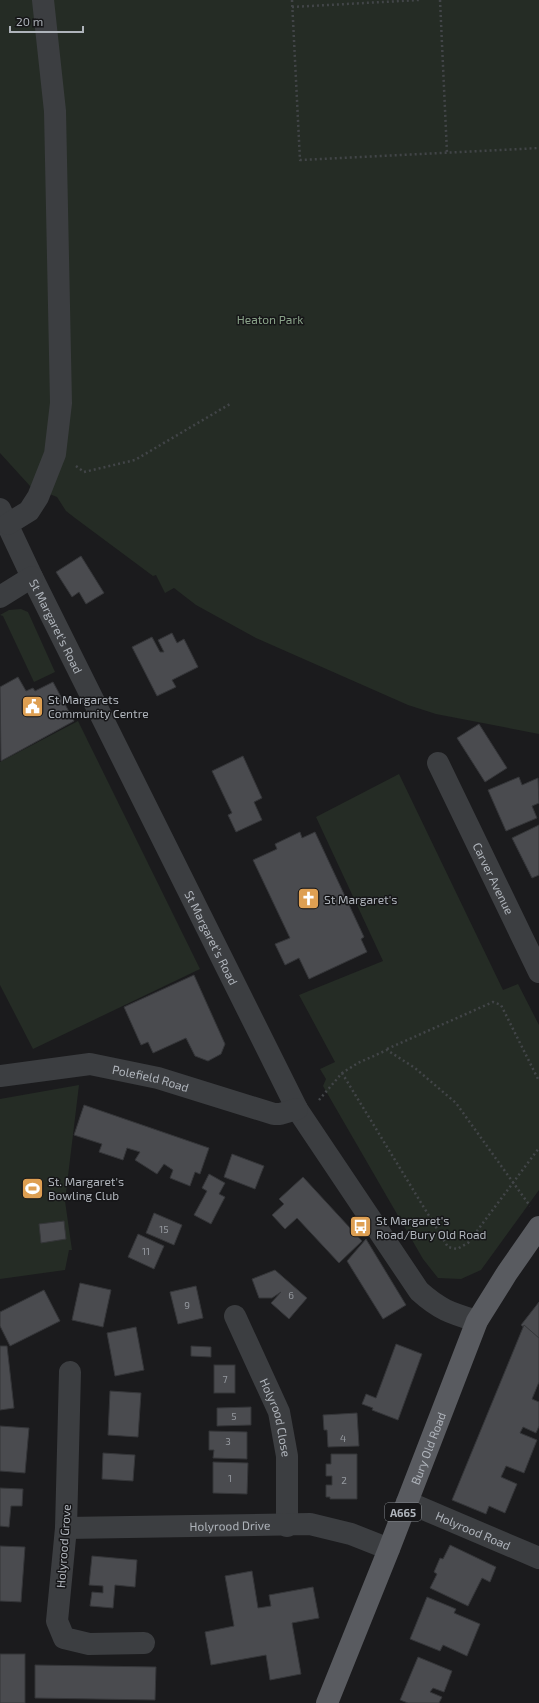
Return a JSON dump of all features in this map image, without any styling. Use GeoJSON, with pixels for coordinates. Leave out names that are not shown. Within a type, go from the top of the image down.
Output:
{"type":"FeatureCollection","features":[{"type":"Feature","properties":{"kind":"main road","name":"Bury Old Road"},"geometry":{"type":"LineString","coordinates":[[327,1703],[477,1321],[507,1273],[535,1217]]}},
{"type":"Feature","properties":{"kind":"street"},"geometry":{"type":"LineString","coordinates":[[4,517],[28,511],[35,504],[55,454],[61,403],[55,111],[43,0]]}},
{"type":"Feature","properties":{"kind":"street","name":"St Margaret's Road"},"geometry":{"type":"LineString","coordinates":[[4,517],[32,577],[300,1114],[419,1291],[431,1302],[447,1312],[477,1321]]}},
{"type":"Feature","properties":{"kind":"street"},"geometry":{"type":"LineString","coordinates":[[0,597],[32,577]]}},
{"type":"Feature","properties":{"kind":"street","name":"Carver Avenue"},"geometry":{"type":"LineString","coordinates":[[438,763],[441,789],[539,972]]}},
{"type":"Feature","properties":{"kind":"street","name":"Polefield Road"},"geometry":{"type":"LineString","coordinates":[[0,1076],[90,1064],[158,1078],[274,1114],[300,1114]]}},
{"type":"Feature","properties":{"kind":"street","name":"Holyrood Close"},"geometry":{"type":"LineString","coordinates":[[235,1316],[279,1412],[287,1456],[287,1526]]}},
{"type":"Feature","properties":{"kind":"street","name":"Holyrood Grove"},"geometry":{"type":"LineString","coordinates":[[70,1372],[66,1528],[57,1621],[64,1638],[89,1644],[144,1643]]}},
{"type":"Feature","properties":{"kind":"street","name":"Holyrood Road"},"geometry":{"type":"LineString","coordinates":[[407,1502],[539,1558]]}},
{"type":"Feature","properties":{"kind":"street","name":"Holyrood Drive"},"geometry":{"type":"LineString","coordinates":[[66,1528],[287,1526],[310,1524],[351,1534],[389,1548]]}},
{"type":"Feature","properties":{"kind":"path"},"geometry":{"type":"LineString","coordinates":[[292,0],[300,160],[539,148]]}},
{"type":"Feature","properties":{"kind":"path"},"geometry":{"type":"LineString","coordinates":[[292,7],[419,0]]}},
{"type":"Feature","properties":{"kind":"path"},"geometry":{"type":"LineString","coordinates":[[440,0],[447,153]]}},
{"type":"Feature","properties":{"kind":"path"},"geometry":{"type":"LineString","coordinates":[[55,454],[84,472],[135,460],[230,404]]}},
{"type":"Feature","properties":{"kind":"path"},"geometry":{"type":"LineString","coordinates":[[300,1114],[342,1073],[358,1063],[493,1002],[501,1005],[539,1081]]}},
{"type":"Feature","properties":{"kind":"path"},"geometry":{"type":"LineString","coordinates":[[387,1050],[416,1068],[456,1103],[513,1182],[535,1217]]}},
{"type":"Feature","properties":{"kind":"path"},"geometry":{"type":"LineString","coordinates":[[342,1073],[448,1247],[457,1249],[468,1243],[539,1148]]}},
{"type":"Feature","properties":{"kind":"green space","name":"Heaton Park"},"geometry":{"type":"Polygon","coordinates":[[[0,0],[539,0],[539,734],[436,714],[408,705],[256,638],[196,605],[174,588],[165,593],[156,575],[153,576],[66,511],[57,497],[30,486],[0,453],[0,0]]]}},
{"type":"Feature","properties":{"kind":"green space"},"geometry":{"type":"Polygon","coordinates":[[[21,609],[28,612],[55,672],[34,682],[3,616],[0,615],[9,610],[21,609]]]}},
{"type":"Feature","properties":{"kind":"green space"},"geometry":{"type":"Polygon","coordinates":[[[78,721],[200,969],[33,1049],[0,985],[0,762],[78,721]]]}},
{"type":"Feature","properties":{"kind":"green space"},"geometry":{"type":"Polygon","coordinates":[[[399,774],[503,990],[518,984],[539,1025],[539,1190],[481,1270],[461,1279],[438,1278],[423,1259],[323,1086],[326,1079],[320,1069],[335,1062],[299,995],[383,961],[316,817],[399,774]]]}},
{"type":"Feature","properties":{"kind":"green space","name":"St. Margaret's Bowling Club"},"geometry":{"type":"Polygon","coordinates":[[[79,1085],[65,1201],[72,1250],[69,1250],[65,1270],[0,1279],[0,1099],[79,1085]]]}},
{"type":"Feature","properties":{"kind":"building"},"geometry":{"type":"Polygon","coordinates":[[[81,556],[104,593],[86,604],[79,592],[72,597],[56,572],[81,556]]]}},
{"type":"Feature","properties":{"kind":"building"},"geometry":{"type":"Polygon","coordinates":[[[172,633],[177,643],[184,639],[198,667],[172,680],[176,687],[157,696],[132,647],[152,637],[160,652],[164,652],[158,640],[172,633]]]}},
{"type":"Feature","properties":{"kind":"building","name":"St Margarets Community Centre"},"geometry":{"type":"Polygon","coordinates":[[[18,677],[26,691],[33,688],[35,691],[53,682],[74,721],[1,761],[0,687],[18,677]]]}},
{"type":"Feature","properties":{"kind":"building"},"geometry":{"type":"Polygon","coordinates":[[[479,724],[507,768],[485,782],[457,738],[479,724]]]}},
{"type":"Feature","properties":{"kind":"building"},"geometry":{"type":"Polygon","coordinates":[[[243,756],[262,798],[254,802],[262,820],[236,832],[228,815],[232,813],[212,771],[243,756]]]}},
{"type":"Feature","properties":{"kind":"building"},"geometry":{"type":"Polygon","coordinates":[[[519,777],[522,785],[538,778],[539,803],[532,806],[537,818],[506,831],[488,790],[519,777]]]}},
{"type":"Feature","properties":{"kind":"building"},"geometry":{"type":"Polygon","coordinates":[[[539,825],[539,875],[532,878],[512,838],[539,825]]]}},
{"type":"Feature","properties":{"kind":"building","name":"St Margaret's"},"geometry":{"type":"Polygon","coordinates":[[[300,832],[302,838],[315,832],[364,937],[361,939],[367,952],[309,979],[299,958],[285,965],[275,944],[290,938],[253,860],[277,849],[275,844],[300,832]]]}},
{"type":"Feature","properties":{"kind":"building"},"geometry":{"type":"Polygon","coordinates":[[[194,975],[225,1044],[221,1054],[208,1061],[195,1056],[186,1038],[153,1053],[148,1042],[141,1045],[124,1007],[194,975]]]}},
{"type":"Feature","properties":{"kind":"building"},"geometry":{"type":"Polygon","coordinates":[[[84,1105],[209,1148],[200,1174],[195,1172],[190,1186],[170,1178],[173,1170],[164,1164],[157,1174],[135,1160],[140,1152],[127,1148],[123,1160],[99,1152],[102,1144],[74,1135],[84,1105]]]}},
{"type":"Feature","properties":{"kind":"building"},"geometry":{"type":"Polygon","coordinates":[[[232,1154],[264,1166],[255,1189],[224,1177],[232,1154]]]}},
{"type":"Feature","properties":{"kind":"building"},"geometry":{"type":"Polygon","coordinates":[[[209,1174],[225,1183],[219,1194],[225,1197],[211,1224],[194,1215],[207,1191],[202,1188],[209,1174]]]}},
{"type":"Feature","properties":{"kind":"building"},"geometry":{"type":"Polygon","coordinates":[[[303,1177],[362,1241],[339,1263],[297,1218],[285,1229],[272,1215],[284,1204],[279,1199],[303,1177]]]}},
{"type":"Feature","properties":{"kind":"building"},"geometry":{"type":"Polygon","coordinates":[[[154,1213],[182,1225],[174,1245],[146,1233],[154,1213]]]}},
{"type":"Feature","properties":{"kind":"building"},"geometry":{"type":"Polygon","coordinates":[[[64,1221],[66,1239],[41,1243],[39,1224],[64,1221]]]}},
{"type":"Feature","properties":{"kind":"building"},"geometry":{"type":"Polygon","coordinates":[[[138,1234],[164,1246],[154,1269],[128,1257],[138,1234]]]}},
{"type":"Feature","properties":{"kind":"building"},"geometry":{"type":"Polygon","coordinates":[[[366,1239],[406,1305],[383,1319],[347,1261],[366,1239]]]}},
{"type":"Feature","properties":{"kind":"building"},"geometry":{"type":"Polygon","coordinates":[[[275,1270],[307,1298],[289,1319],[271,1303],[281,1292],[272,1298],[259,1298],[252,1279],[275,1270]]]}},
{"type":"Feature","properties":{"kind":"building"},"geometry":{"type":"Polygon","coordinates":[[[80,1283],[111,1290],[103,1327],[72,1320],[80,1283]]]}},
{"type":"Feature","properties":{"kind":"building"},"geometry":{"type":"Polygon","coordinates":[[[196,1286],[203,1318],[178,1324],[170,1292],[196,1286]]]}},
{"type":"Feature","properties":{"kind":"building"},"geometry":{"type":"Polygon","coordinates":[[[44,1290],[60,1321],[10,1346],[0,1326],[0,1312],[44,1290]]]}},
{"type":"Feature","properties":{"kind":"building"},"geometry":{"type":"Polygon","coordinates":[[[539,1302],[539,1339],[521,1325],[539,1302]]]}},
{"type":"Feature","properties":{"kind":"building"},"geometry":{"type":"Polygon","coordinates":[[[524,1325],[539,1338],[539,1382],[532,1399],[539,1402],[539,1426],[536,1433],[523,1427],[520,1433],[537,1440],[524,1473],[506,1466],[501,1477],[517,1484],[505,1513],[489,1506],[486,1514],[452,1500],[524,1325]]]}},
{"type":"Feature","properties":{"kind":"building"},"geometry":{"type":"Polygon","coordinates":[[[136,1327],[144,1370],[115,1376],[107,1333],[136,1327]]]}},
{"type":"Feature","properties":{"kind":"building"},"geometry":{"type":"Polygon","coordinates":[[[396,1344],[422,1354],[398,1420],[372,1410],[373,1408],[362,1404],[366,1394],[376,1398],[396,1344]]]}},
{"type":"Feature","properties":{"kind":"building"},"geometry":{"type":"Polygon","coordinates":[[[0,1346],[7,1346],[14,1408],[0,1410],[0,1346]]]}},
{"type":"Feature","properties":{"kind":"building"},"geometry":{"type":"Polygon","coordinates":[[[191,1346],[211,1347],[211,1357],[191,1356],[191,1346]]]}},
{"type":"Feature","properties":{"kind":"building"},"geometry":{"type":"Polygon","coordinates":[[[214,1365],[235,1365],[235,1393],[214,1393],[214,1365]]]}},
{"type":"Feature","properties":{"kind":"building"},"geometry":{"type":"Polygon","coordinates":[[[110,1391],[141,1393],[138,1437],[108,1435],[110,1391]]]}},
{"type":"Feature","properties":{"kind":"building"},"geometry":{"type":"Polygon","coordinates":[[[251,1407],[251,1425],[217,1426],[217,1408],[251,1407]]]}},
{"type":"Feature","properties":{"kind":"building"},"geometry":{"type":"Polygon","coordinates":[[[357,1413],[359,1446],[328,1447],[327,1430],[324,1430],[323,1415],[357,1413]]]}},
{"type":"Feature","properties":{"kind":"building"},"geometry":{"type":"Polygon","coordinates":[[[0,1426],[29,1428],[25,1473],[0,1471],[0,1426]]]}},
{"type":"Feature","properties":{"kind":"building"},"geometry":{"type":"Polygon","coordinates":[[[209,1431],[247,1432],[247,1459],[213,1458],[214,1450],[209,1450],[209,1431]]]}},
{"type":"Feature","properties":{"kind":"building"},"geometry":{"type":"Polygon","coordinates":[[[103,1453],[135,1455],[133,1481],[102,1479],[103,1453]]]}},
{"type":"Feature","properties":{"kind":"building"},"geometry":{"type":"Polygon","coordinates":[[[331,1454],[357,1454],[357,1499],[330,1499],[330,1497],[326,1497],[326,1485],[332,1485],[332,1476],[326,1476],[326,1464],[331,1464],[331,1454]]]}},
{"type":"Feature","properties":{"kind":"building"},"geometry":{"type":"Polygon","coordinates":[[[213,1462],[248,1463],[247,1494],[213,1493],[213,1462]]]}},
{"type":"Feature","properties":{"kind":"building"},"geometry":{"type":"Polygon","coordinates":[[[0,1488],[23,1489],[22,1506],[11,1506],[9,1527],[0,1526],[0,1488]]]}},
{"type":"Feature","properties":{"kind":"building"},"geometry":{"type":"Polygon","coordinates":[[[450,1545],[496,1567],[490,1582],[482,1578],[468,1606],[430,1588],[437,1574],[434,1572],[440,1558],[443,1559],[450,1545]]]}},
{"type":"Feature","properties":{"kind":"building"},"geometry":{"type":"Polygon","coordinates":[[[0,1546],[25,1547],[21,1602],[0,1601],[0,1546]]]}},
{"type":"Feature","properties":{"kind":"building"},"geometry":{"type":"Polygon","coordinates":[[[92,1556],[137,1560],[135,1587],[115,1585],[113,1608],[90,1606],[92,1592],[103,1593],[103,1586],[89,1585],[92,1556]]]}},
{"type":"Feature","properties":{"kind":"building"},"geometry":{"type":"Polygon","coordinates":[[[252,1571],[258,1608],[271,1606],[269,1595],[313,1587],[319,1618],[292,1623],[301,1674],[270,1680],[266,1655],[211,1665],[205,1632],[234,1626],[225,1576],[252,1571]]]}},
{"type":"Feature","properties":{"kind":"building"},"geometry":{"type":"Polygon","coordinates":[[[427,1597],[456,1609],[454,1613],[480,1624],[467,1656],[443,1645],[440,1651],[410,1639],[427,1597]]]}},
{"type":"Feature","properties":{"kind":"building"},"geometry":{"type":"Polygon","coordinates":[[[0,1654],[25,1654],[25,1703],[0,1703],[0,1654]]]}},
{"type":"Feature","properties":{"kind":"building"},"geometry":{"type":"Polygon","coordinates":[[[418,1657],[452,1671],[444,1692],[433,1688],[430,1692],[442,1697],[439,1703],[408,1703],[400,1700],[418,1657]]]}},
{"type":"Feature","properties":{"kind":"building"},"geometry":{"type":"Polygon","coordinates":[[[35,1665],[156,1667],[155,1700],[35,1698],[35,1665]]]}},
{"type":"Feature","properties":{"kind":"place","name":"St Margarets Community Centre"},"geometry":{"type":"Point","coordinates":[33,706]}},
{"type":"Feature","properties":{"kind":"place","name":"St Margaret's"},"geometry":{"type":"Point","coordinates":[309,899]}},
{"type":"Feature","properties":{"kind":"place","name":"St. Margaret's Bowling Club"},"geometry":{"type":"Point","coordinates":[33,1188]}},
{"type":"Feature","properties":{"kind":"place","name":"St Margaret's Road/Bury Old Road"},"geometry":{"type":"Point","coordinates":[360,1227]}}]}
